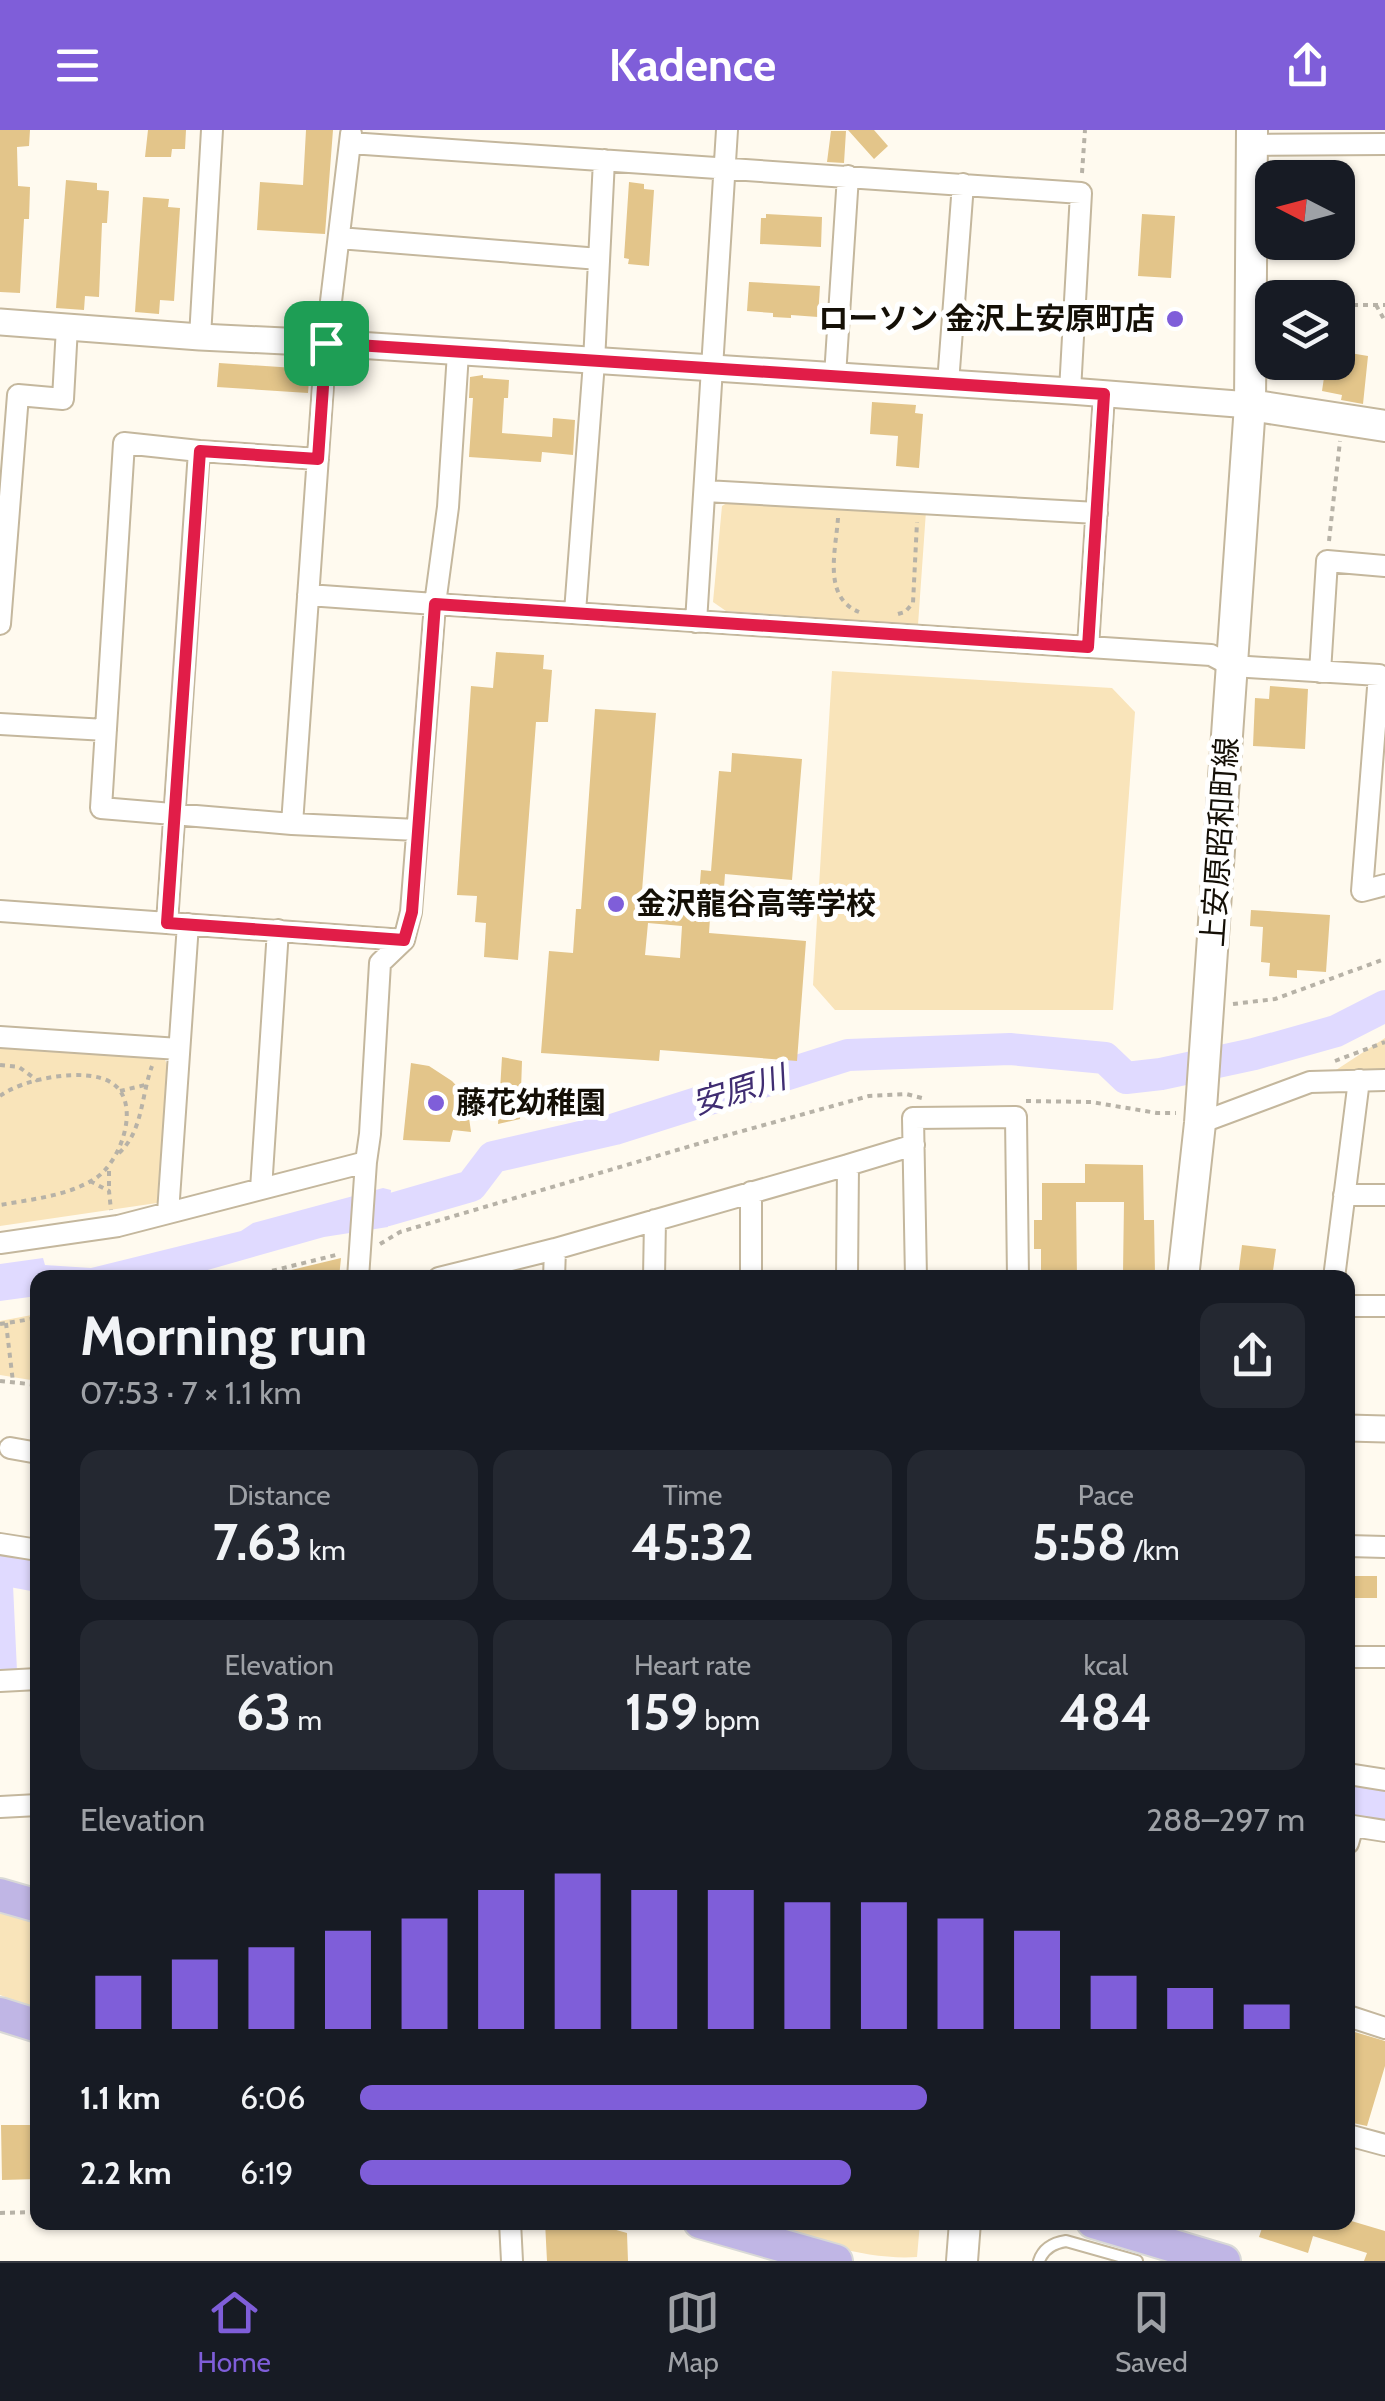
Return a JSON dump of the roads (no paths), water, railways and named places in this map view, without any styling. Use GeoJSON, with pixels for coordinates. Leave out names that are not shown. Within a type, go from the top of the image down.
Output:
{"type":"FeatureCollection","features":[{"type":"Feature","properties":{"kind":"main road","name":"上安原昭和町線"},"geometry":{"type":"LineString","coordinates":[[1184,1270],[1200,1119],[1250,406],[1253,137]]}},
{"type":"Feature","properties":{"kind":"main road"},"geometry":{"type":"LineString","coordinates":[[1250,406],[1385,426]]}},
{"type":"Feature","properties":{"kind":"main road"},"geometry":{"type":"LineString","coordinates":[[0,1895],[30,1904]]}},
{"type":"Feature","properties":{"kind":"main road"},"geometry":{"type":"LineString","coordinates":[[0,2014],[30,2023]]}},
{"type":"Feature","properties":{"kind":"main road"},"geometry":{"type":"LineString","coordinates":[[728,2230],[836,2261]]}},
{"type":"Feature","properties":{"kind":"main road"},"geometry":{"type":"LineString","coordinates":[[962,2261],[964,2230]]}},
{"type":"Feature","properties":{"kind":"main road"},"geometry":{"type":"LineString","coordinates":[[1116,2230],[1180,2252],[1224,2261]]}},
{"type":"Feature","properties":{"kind":"street"},"geometry":{"type":"LineString","coordinates":[[200,337],[212,130]]}},
{"type":"Feature","properties":{"kind":"street"},"geometry":{"type":"LineString","coordinates":[[696,622],[727,130]]}},
{"type":"Feature","properties":{"kind":"street"},"geometry":{"type":"LineString","coordinates":[[292,824],[326,343],[350,136],[604,160],[1081,193],[1070,391]]}},
{"type":"Feature","properties":{"kind":"street"},"geometry":{"type":"LineString","coordinates":[[1253,137],[1385,144]]}},
{"type":"Feature","properties":{"kind":"street"},"geometry":{"type":"LineString","coordinates":[[574,612],[594,362],[604,160]]}},
{"type":"Feature","properties":{"kind":"street"},"geometry":{"type":"LineString","coordinates":[[834,376],[848,176]]}},
{"type":"Feature","properties":{"kind":"street"},"geometry":{"type":"LineString","coordinates":[[948,383],[964,184]]}},
{"type":"Feature","properties":{"kind":"street"},"geometry":{"type":"LineString","coordinates":[[339,238],[599,258]]}},
{"type":"Feature","properties":{"kind":"street"},"geometry":{"type":"LineString","coordinates":[[0,322],[1250,406]]}},
{"type":"Feature","properties":{"kind":"street"},"geometry":{"type":"LineString","coordinates":[[0,624],[18,395],[62,399],[67,327]]}},
{"type":"Feature","properties":{"kind":"street"},"geometry":{"type":"LineString","coordinates":[[359,1257],[380,963],[404,940],[412,912],[458,352]]}},
{"type":"Feature","properties":{"kind":"street"},"geometry":{"type":"LineString","coordinates":[[1088,647],[1104,394]]}},
{"type":"Feature","properties":{"kind":"street"},"geometry":{"type":"LineString","coordinates":[[318,459],[124,443],[101,808],[417,830]]}},
{"type":"Feature","properties":{"kind":"street"},"geometry":{"type":"LineString","coordinates":[[168,1214],[168,1048],[178,924],[175,814],[200,451]]}},
{"type":"Feature","properties":{"kind":"street"},"geometry":{"type":"LineString","coordinates":[[705,491],[1096,513]]}},
{"type":"Feature","properties":{"kind":"street"},"geometry":{"type":"LineString","coordinates":[[1320,672],[1326,561],[1385,566]]}},
{"type":"Feature","properties":{"kind":"street"},"geometry":{"type":"LineString","coordinates":[[308,595],[1212,655],[1232,666],[1382,675],[1379,770],[1362,892],[1385,885]]}},
{"type":"Feature","properties":{"kind":"street"},"geometry":{"type":"LineString","coordinates":[[0,724],[106,730]]}},
{"type":"Feature","properties":{"kind":"street"},"geometry":{"type":"LineString","coordinates":[[0,911],[404,940]]}},
{"type":"Feature","properties":{"kind":"street"},"geometry":{"type":"LineString","coordinates":[[261,1190],[278,930]]}},
{"type":"Feature","properties":{"kind":"street"},"geometry":{"type":"LineString","coordinates":[[0,1037],[168,1048]]}},
{"type":"Feature","properties":{"kind":"street"},"geometry":{"type":"LineString","coordinates":[[1335,1270],[1359,1080]]}},
{"type":"Feature","properties":{"kind":"street"},"geometry":{"type":"LineString","coordinates":[[1200,1119],[1310,1082],[1385,1080]]}},
{"type":"Feature","properties":{"kind":"street"},"geometry":{"type":"LineString","coordinates":[[916,1270],[913,1118],[1016,1118],[1018,1270]]}},
{"type":"Feature","properties":{"kind":"street"},"geometry":{"type":"LineString","coordinates":[[473,1270],[555,1250],[914,1144]]}},
{"type":"Feature","properties":{"kind":"street"},"geometry":{"type":"LineString","coordinates":[[847,1270],[848,1166]]}},
{"type":"Feature","properties":{"kind":"street"},"geometry":{"type":"LineString","coordinates":[[0,1243],[113,1227],[261,1190],[365,1170]]}},
{"type":"Feature","properties":{"kind":"street"},"geometry":{"type":"LineString","coordinates":[[751,1270],[752,1192]]}},
{"type":"Feature","properties":{"kind":"street"},"geometry":{"type":"LineString","coordinates":[[1344,1195],[1385,1195]]}},
{"type":"Feature","properties":{"kind":"street"},"geometry":{"type":"LineString","coordinates":[[654,1220],[654,1270]]}},
{"type":"Feature","properties":{"kind":"street"},"geometry":{"type":"LineString","coordinates":[[554,1270],[555,1250]]}},
{"type":"Feature","properties":{"kind":"street"},"geometry":{"type":"LineString","coordinates":[[1355,1306],[1385,1306]]}},
{"type":"Feature","properties":{"kind":"street"},"geometry":{"type":"LineString","coordinates":[[1355,1428],[1385,1428]]}},
{"type":"Feature","properties":{"kind":"street"},"geometry":{"type":"LineString","coordinates":[[10,1448],[30,1452]]}},
{"type":"Feature","properties":{"kind":"street"},"geometry":{"type":"LineString","coordinates":[[0,1544],[30,1549]]}},
{"type":"Feature","properties":{"kind":"street"},"geometry":{"type":"LineString","coordinates":[[1355,1546],[1385,1547]]}},
{"type":"Feature","properties":{"kind":"street"},"geometry":{"type":"LineString","coordinates":[[1355,1656],[1385,1657]]}},
{"type":"Feature","properties":{"kind":"street"},"geometry":{"type":"LineString","coordinates":[[0,1681],[30,1679]]}},
{"type":"Feature","properties":{"kind":"street"},"geometry":{"type":"LineString","coordinates":[[1355,1775],[1385,1780]]}},
{"type":"Feature","properties":{"kind":"street"},"geometry":{"type":"LineString","coordinates":[[0,1807],[30,1805]]}},
{"type":"Feature","properties":{"kind":"street"},"geometry":{"type":"LineString","coordinates":[[1355,1832],[1385,1831]]}},
{"type":"Feature","properties":{"kind":"street"},"geometry":{"type":"LineString","coordinates":[[1355,2018],[1385,2028]]}},
{"type":"Feature","properties":{"kind":"street"},"geometry":{"type":"LineString","coordinates":[[1355,2136],[1385,2145]]}},
{"type":"Feature","properties":{"kind":"street"},"geometry":{"type":"LineString","coordinates":[[510,2230],[512,2261]]}},
{"type":"Feature","properties":{"kind":"lane"},"geometry":{"type":"LineString","coordinates":[[1039,2261],[1042,2252],[1066,2241],[1137,2261]]}},
{"type":"Feature","properties":{"kind":"waterway","name":"安原川"},"geometry":{"type":"LineString","coordinates":[[347,1215],[388,1210],[471,1186],[493,1157],[615,1129],[848,1055],[1010,1049],[1105,1058],[1126,1078],[1254,1054],[1336,1031],[1385,1006]]}},
{"type":"Feature","properties":{"kind":"waterway"},"geometry":{"type":"LineString","coordinates":[[0,1569],[30,1575]]}},
{"type":"Feature","properties":{"kind":"waterway"},"geometry":{"type":"LineString","coordinates":[[1355,1800],[1385,1805]]}},
{"type":"Feature","properties":{"kind":"place","name":"ローソン 金沢上安原町店"},"geometry":{"type":"Point","coordinates":[1175,319]}},
{"type":"Feature","properties":{"kind":"place","name":"金沢龍谷高等学校"},"geometry":{"type":"Point","coordinates":[616,904]}},
{"type":"Feature","properties":{"kind":"place","name":"藤花幼稚園"},"geometry":{"type":"Point","coordinates":[436,1103]}}]}
